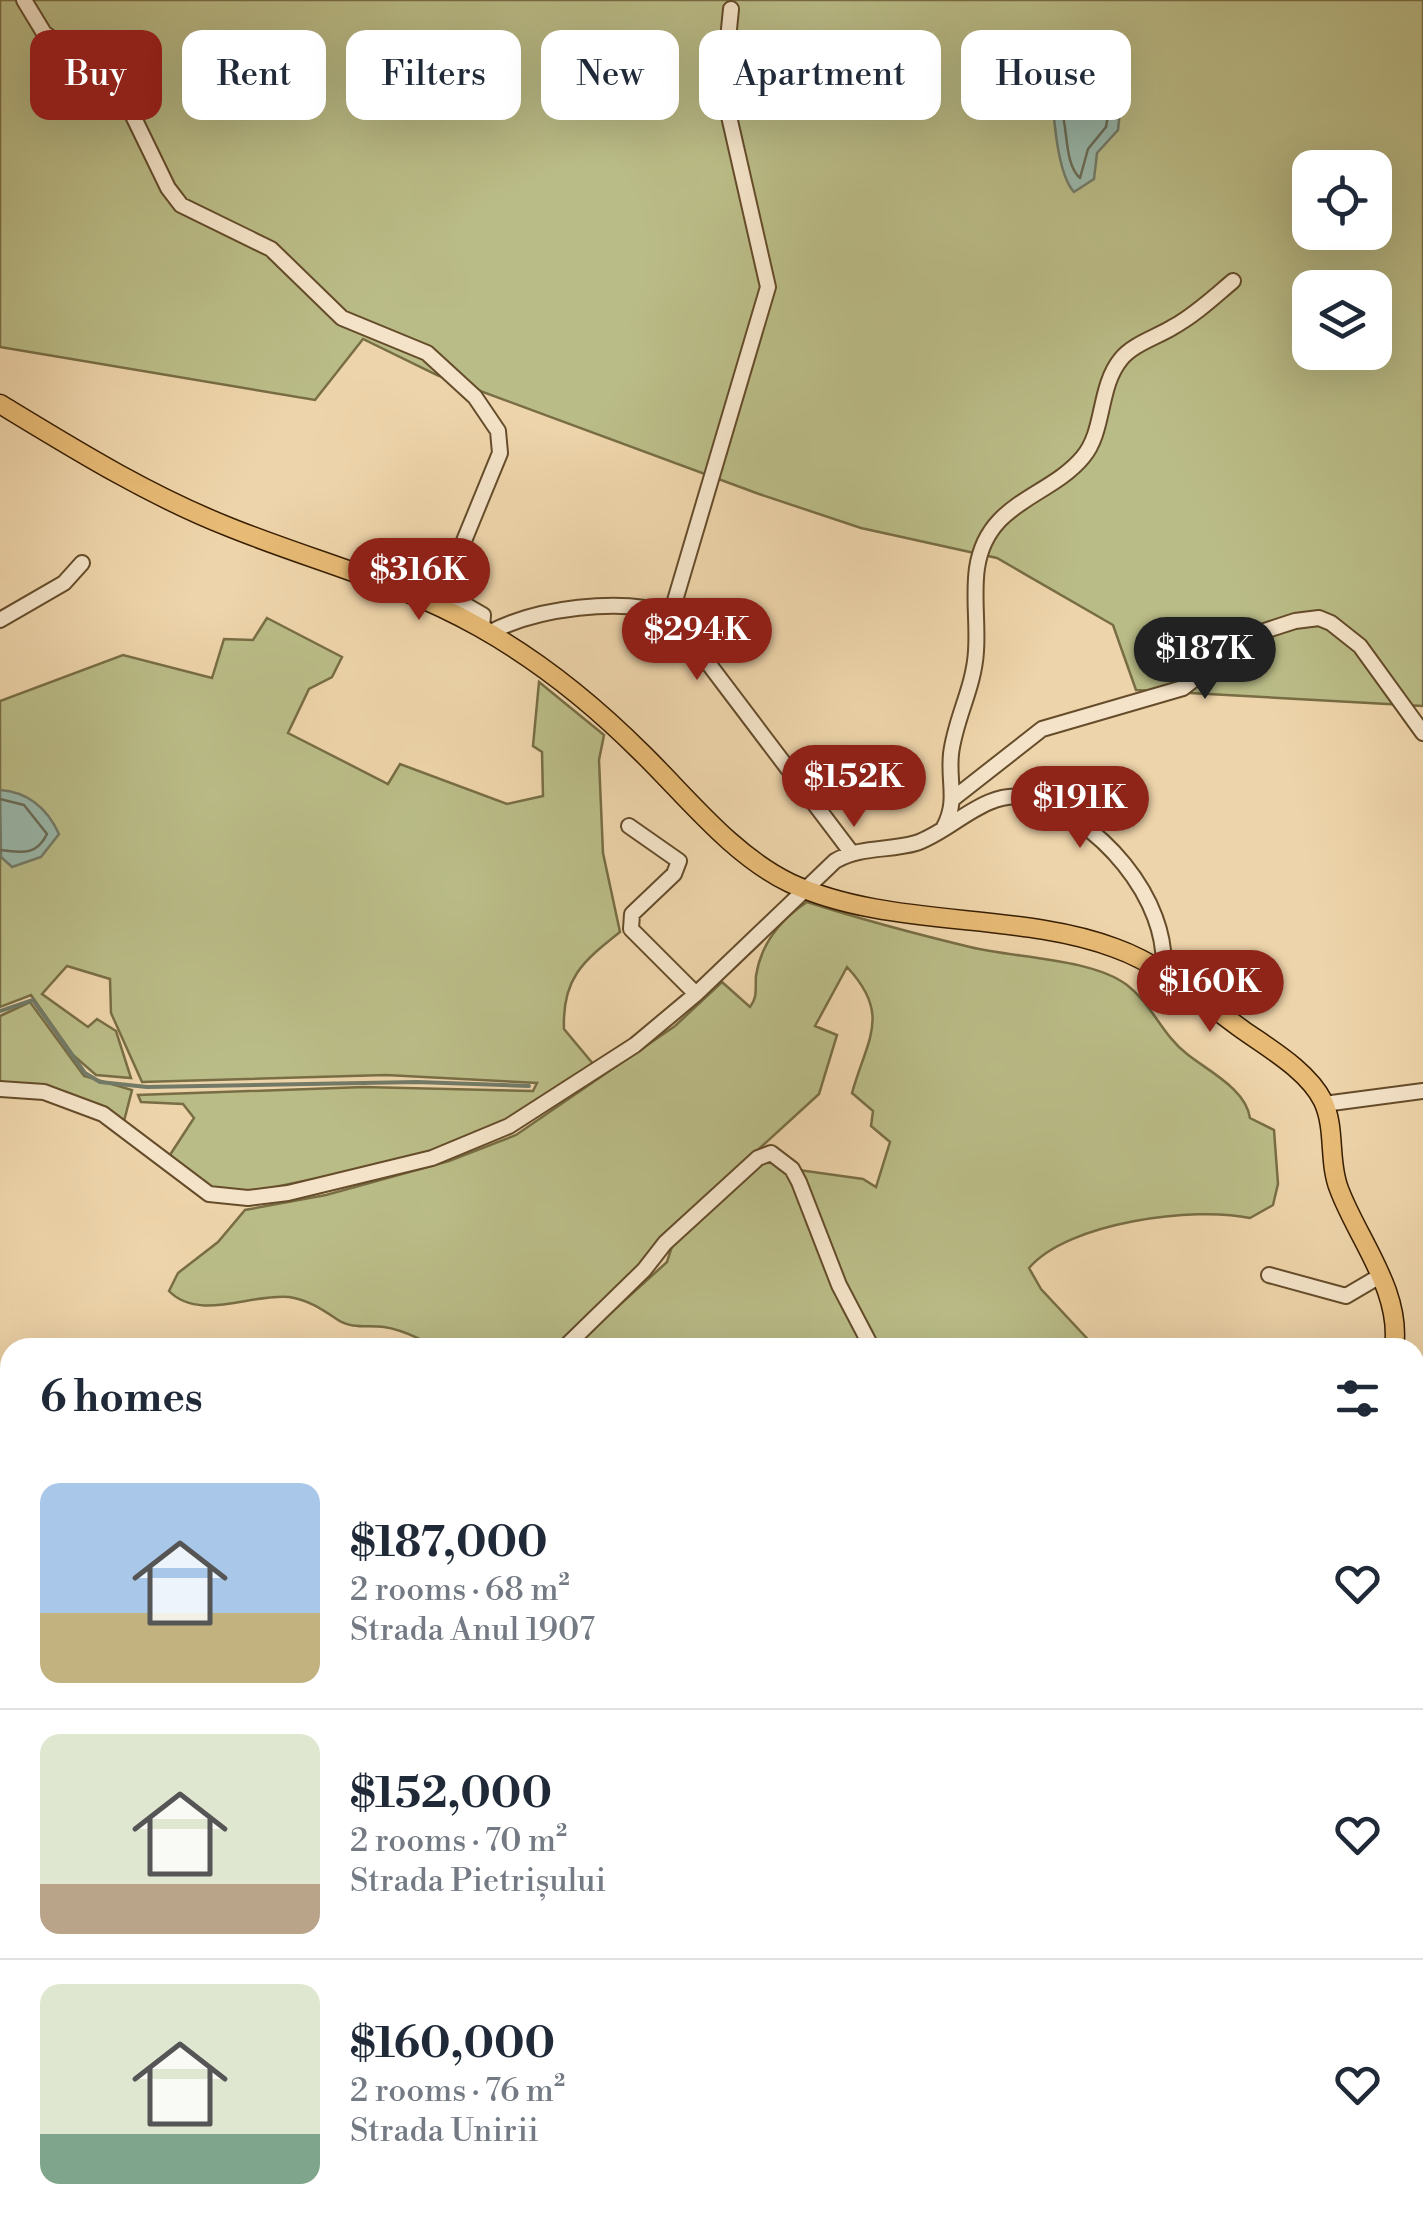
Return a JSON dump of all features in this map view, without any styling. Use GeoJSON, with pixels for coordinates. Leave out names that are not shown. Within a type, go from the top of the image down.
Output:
{"type":"FeatureCollection","features":[{"type":"Feature","properties":{"kind":"main road"},"geometry":{"type":"LineString","coordinates":[[0,404],[104,466],[202,515],[441,599],[594,709],[754,859],[803,888],[839,899],[1098,942],[1163,973],[1276,1054],[1314,1088],[1324,1104],[1336,1182],[1393,1310],[1394,1338]]}},
{"type":"Feature","properties":{"kind":"street"},"geometry":{"type":"LineString","coordinates":[[24,0],[44,33],[118,85],[168,188],[181,204],[271,249],[342,318],[427,353],[482,407],[498,431],[500,453],[441,599]]}},
{"type":"Feature","properties":{"kind":"street"},"geometry":{"type":"LineString","coordinates":[[671,614],[768,286],[725,106],[723,55],[731,8]]}},
{"type":"Feature","properties":{"kind":"street"},"geometry":{"type":"LineString","coordinates":[[944,827],[954,798],[951,750],[972,686],[976,571],[990,534],[1020,499],[1065,475],[1088,452],[1103,393],[1122,358],[1176,326],[1233,281]]}},
{"type":"Feature","properties":{"kind":"street"},"geometry":{"type":"LineString","coordinates":[[0,620],[64,583],[82,563]]}},
{"type":"Feature","properties":{"kind":"street"},"geometry":{"type":"LineString","coordinates":[[485,631],[513,622],[618,603],[671,614],[851,852]]}},
{"type":"Feature","properties":{"kind":"street"},"geometry":{"type":"LineString","coordinates":[[954,798],[1042,729],[1183,688],[1249,636],[1295,621],[1319,618],[1331,622],[1360,646],[1423,733]]}},
{"type":"Feature","properties":{"kind":"street"},"geometry":{"type":"LineString","coordinates":[[0,1089],[44,1092],[102,1114],[156,1152],[200,1191],[248,1198],[288,1194],[432,1158],[509,1126],[597,1072],[696,994],[803,888],[851,852],[910,845],[992,802],[1026,798],[1092,833],[1139,881],[1159,931],[1163,973]]}},
{"type":"Feature","properties":{"kind":"street"},"geometry":{"type":"LineString","coordinates":[[629,826],[679,862],[674,874],[632,914],[631,929],[696,994]]}},
{"type":"Feature","properties":{"kind":"street"},"geometry":{"type":"LineString","coordinates":[[1324,1104],[1423,1091]]}},
{"type":"Feature","properties":{"kind":"street"},"geometry":{"type":"LineString","coordinates":[[574,1338],[686,1223],[758,1158],[772,1153],[792,1168],[800,1182],[846,1302],[866,1338]]}},
{"type":"Feature","properties":{"kind":"street"},"geometry":{"type":"LineString","coordinates":[[1269,1275],[1346,1296],[1380,1276]]}},
{"type":"Feature","properties":{"kind":"green space"},"geometry":{"type":"Polygon","coordinates":[[[0,0],[1423,0],[1423,706],[1136,690],[1113,625],[997,558],[861,528],[759,494],[437,375],[363,339],[315,400],[0,347],[0,0]]]}},
{"type":"Feature","properties":{"kind":"green space"},"geometry":{"type":"Polygon","coordinates":[[[267,618],[342,657],[332,677],[309,689],[288,733],[388,784],[400,764],[507,804],[543,796],[542,752],[533,746],[539,682],[604,735],[599,760],[603,853],[620,932],[577,973],[564,1012],[564,1029],[594,1065],[523,1114],[445,1150],[256,1191],[215,1190],[168,1158],[194,1118],[183,1104],[141,1102],[138,1095],[364,1087],[533,1091],[537,1083],[386,1075],[142,1082],[111,1013],[110,979],[67,966],[42,994],[88,1027],[97,1019],[116,1031],[131,1078],[96,1075],[73,1055],[31,995],[0,1007],[0,701],[123,655],[212,678],[224,639],[253,640],[267,618]]]}},
{"type":"Feature","properties":{"kind":"green space"},"geometry":{"type":"Polygon","coordinates":[[[807,902],[970,947],[1052,960],[1112,976],[1143,1001],[1178,1046],[1234,1089],[1250,1118],[1274,1130],[1278,1184],[1273,1205],[1250,1218],[1198,1214],[1134,1221],[1072,1239],[1047,1252],[1029,1268],[1041,1289],[1087,1338],[872,1338],[854,1312],[799,1170],[863,1179],[876,1187],[890,1142],[871,1126],[873,1111],[852,1093],[869,1042],[872,1014],[869,999],[847,967],[815,1026],[837,1035],[819,1094],[690,1212],[569,1338],[418,1338],[384,1327],[343,1323],[296,1298],[210,1305],[181,1300],[169,1291],[178,1273],[218,1242],[245,1210],[326,1195],[449,1161],[516,1135],[675,1026],[722,982],[750,1007],[767,943],[788,917],[807,902]]]}},
{"type":"Feature","properties":{"kind":"green space"},"geometry":{"type":"Polygon","coordinates":[[[30,1002],[84,1076],[132,1090],[124,1121],[0,1085],[0,1016],[30,1002]]]}},
{"type":"Feature","properties":{"kind":"green space"},"geometry":{"type":"Polygon","coordinates":[[[770,1159],[786,1167],[843,1309],[861,1338],[583,1338],[667,1262],[673,1243],[746,1172],[770,1159]]]}},
{"type":"Feature","properties":{"kind":"water"},"geometry":{"type":"Polygon","coordinates":[[[1055,120],[1119,120],[1118,130],[1097,153],[1094,179],[1074,192],[1061,161],[1055,120]]]}},
{"type":"Feature","properties":{"kind":"water"},"geometry":{"type":"Polygon","coordinates":[[[0,790],[28,798],[54,825],[59,834],[41,857],[12,867],[1,857],[0,790]]]}},
{"type":"Feature","properties":{"kind":"waterway"},"geometry":{"type":"LineString","coordinates":[[0,1011],[33,1000],[85,1073],[100,1082],[147,1087],[417,1082],[529,1086]]}}]}
